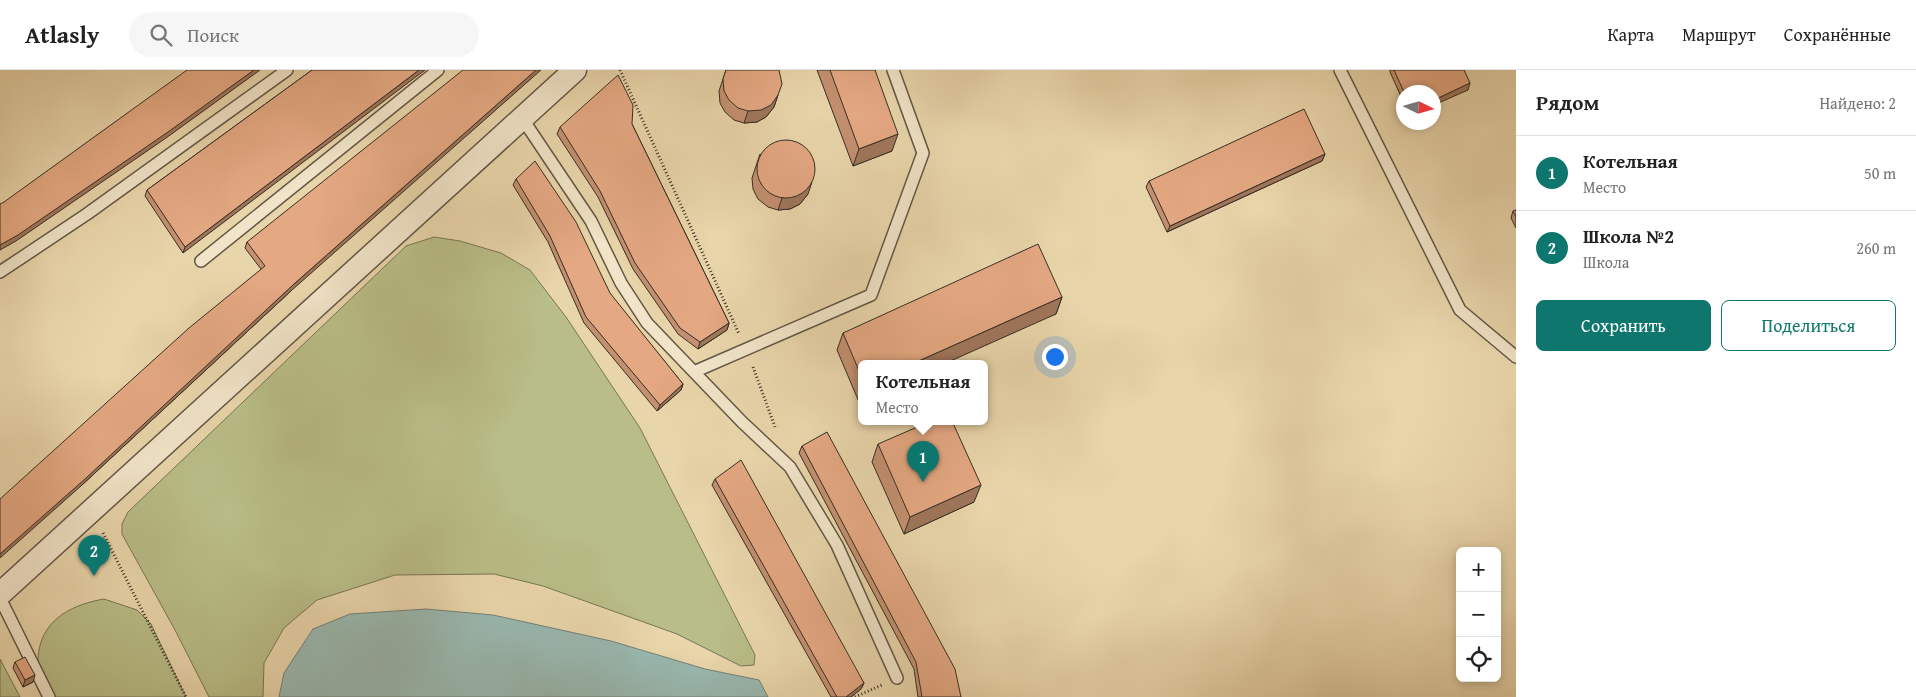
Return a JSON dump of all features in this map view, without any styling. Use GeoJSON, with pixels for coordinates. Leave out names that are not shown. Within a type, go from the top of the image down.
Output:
{"type":"FeatureCollection","features":[{"type":"Feature","properties":{"kind":"street"},"geometry":{"type":"LineString","coordinates":[[0,594],[575,70]]}},
{"type":"Feature","properties":{"kind":"lane"},"geometry":{"type":"LineString","coordinates":[[0,272],[87,214],[287,70]]}},
{"type":"Feature","properties":{"kind":"lane"},"geometry":{"type":"LineString","coordinates":[[201,261],[438,70]]}},
{"type":"Feature","properties":{"kind":"lane"},"geometry":{"type":"LineString","coordinates":[[696,372],[871,295],[923,153],[893,70]]}},
{"type":"Feature","properties":{"kind":"lane"},"geometry":{"type":"LineString","coordinates":[[1340,70],[1460,310],[1516,357]]}},
{"type":"Feature","properties":{"kind":"lane"},"geometry":{"type":"LineString","coordinates":[[522,118],[591,221],[621,283],[646,322],[742,422],[790,467],[837,545],[897,678]]}},
{"type":"Feature","properties":{"kind":"lane"},"geometry":{"type":"LineString","coordinates":[[0,598],[49,697]]}},
{"type":"Feature","properties":{"kind":"path"},"geometry":{"type":"LineString","coordinates":[[620,70],[746,350],[777,431]]}},
{"type":"Feature","properties":{"kind":"path"},"geometry":{"type":"LineString","coordinates":[[91,510],[186,697]]}},
{"type":"Feature","properties":{"kind":"path"},"geometry":{"type":"LineString","coordinates":[[855,697],[897,678]]}},
{"type":"Feature","properties":{"kind":"green space"},"geometry":{"type":"Polygon","coordinates":[[[434,237],[460,241],[501,253],[530,270],[566,317],[640,428],[755,655],[754,665],[741,666],[677,634],[543,586],[494,574],[395,575],[317,600],[284,628],[264,663],[263,697],[209,697],[175,630],[122,534],[122,524],[128,512],[406,246],[434,237]]]}},
{"type":"Feature","properties":{"kind":"green space"},"geometry":{"type":"Polygon","coordinates":[[[104,599],[137,610],[151,624],[186,697],[51,697],[38,670],[42,639],[48,629],[63,614],[82,604],[104,599]]]}},
{"type":"Feature","properties":{"kind":"green space"},"geometry":{"type":"Polygon","coordinates":[[[0,659],[20,697],[0,697],[0,659]]]}},
{"type":"Feature","properties":{"kind":"water"},"geometry":{"type":"Polygon","coordinates":[[[426,609],[493,615],[611,641],[705,669],[759,680],[768,697],[279,697],[284,673],[313,629],[350,614],[426,609]]]}},
{"type":"Feature","properties":{"kind":"building"},"geometry":{"type":"Polygon","coordinates":[[[187,70],[254,70],[168,132],[18,235],[0,245],[0,204],[187,70]]]}},
{"type":"Feature","properties":{"kind":"building"},"geometry":{"type":"Polygon","coordinates":[[[312,70],[419,70],[185,247],[147,190],[312,70]]]}},
{"type":"Feature","properties":{"kind":"building"},"geometry":{"type":"Polygon","coordinates":[[[463,70],[536,70],[294,284],[85,479],[0,554],[0,499],[189,328],[265,266],[247,242],[463,70]]]}},
{"type":"Feature","properties":{"kind":"building"},"geometry":{"type":"Polygon","coordinates":[[[726,70],[779,70],[782,84],[778,95],[771,105],[761,110],[748,111],[738,108],[729,100],[724,91],[723,79],[726,70]]]}},
{"type":"Feature","properties":{"kind":"building"},"geometry":{"type":"Polygon","coordinates":[[[830,70],[875,70],[898,134],[859,149],[830,70]]]}},
{"type":"Feature","properties":{"kind":"building"},"geometry":{"type":"Polygon","coordinates":[[[1394,70],[1464,70],[1470,83],[1441,97],[1441,85],[1401,85],[1394,70]]]}},
{"type":"Feature","properties":{"kind":"building"},"geometry":{"type":"Polygon","coordinates":[[[618,75],[633,105],[632,124],[729,323],[700,342],[680,328],[635,263],[600,191],[560,127],[618,75]]]}},
{"type":"Feature","properties":{"kind":"building"},"geometry":{"type":"Polygon","coordinates":[[[1304,109],[1325,154],[1170,226],[1149,181],[1304,109]]]}},
{"type":"Feature","properties":{"kind":"building"},"geometry":{"type":"Polygon","coordinates":[[[786,140],[797,142],[810,153],[815,169],[813,180],[802,193],[786,198],[775,196],[762,185],[757,169],[759,158],[770,145],[786,140]]]}},
{"type":"Feature","properties":{"kind":"building"},"geometry":{"type":"Polygon","coordinates":[[[535,161],[576,222],[610,293],[683,384],[660,405],[586,317],[550,236],[516,179],[535,161]]]}},
{"type":"Feature","properties":{"kind":"building"},"geometry":{"type":"Polygon","coordinates":[[[1038,244],[1062,297],[921,360],[858,360],[858,369],[843,333],[1038,244]]]}},
{"type":"Feature","properties":{"kind":"building"},"geometry":{"type":"Polygon","coordinates":[[[922,425],[954,425],[981,485],[910,517],[878,444],[922,425]]]}},
{"type":"Feature","properties":{"kind":"building"},"geometry":{"type":"Polygon","coordinates":[[[827,432],[955,669],[961,697],[922,697],[916,662],[802,446],[827,432]]]}},
{"type":"Feature","properties":{"kind":"building"},"geometry":{"type":"Polygon","coordinates":[[[741,460],[864,683],[846,697],[837,697],[715,479],[741,460]]]}},
{"type":"Feature","properties":{"kind":"building"},"geometry":{"type":"Polygon","coordinates":[[[25,657],[35,675],[25,680],[15,662],[25,657]]]}},
{"type":"Feature","properties":{"kind":"place","name":"Котельная"},"geometry":{"type":"Point","coordinates":[923,482]}},
{"type":"Feature","properties":{"kind":"place","name":"Школа №2"},"geometry":{"type":"Point","coordinates":[94,576]}}]}
